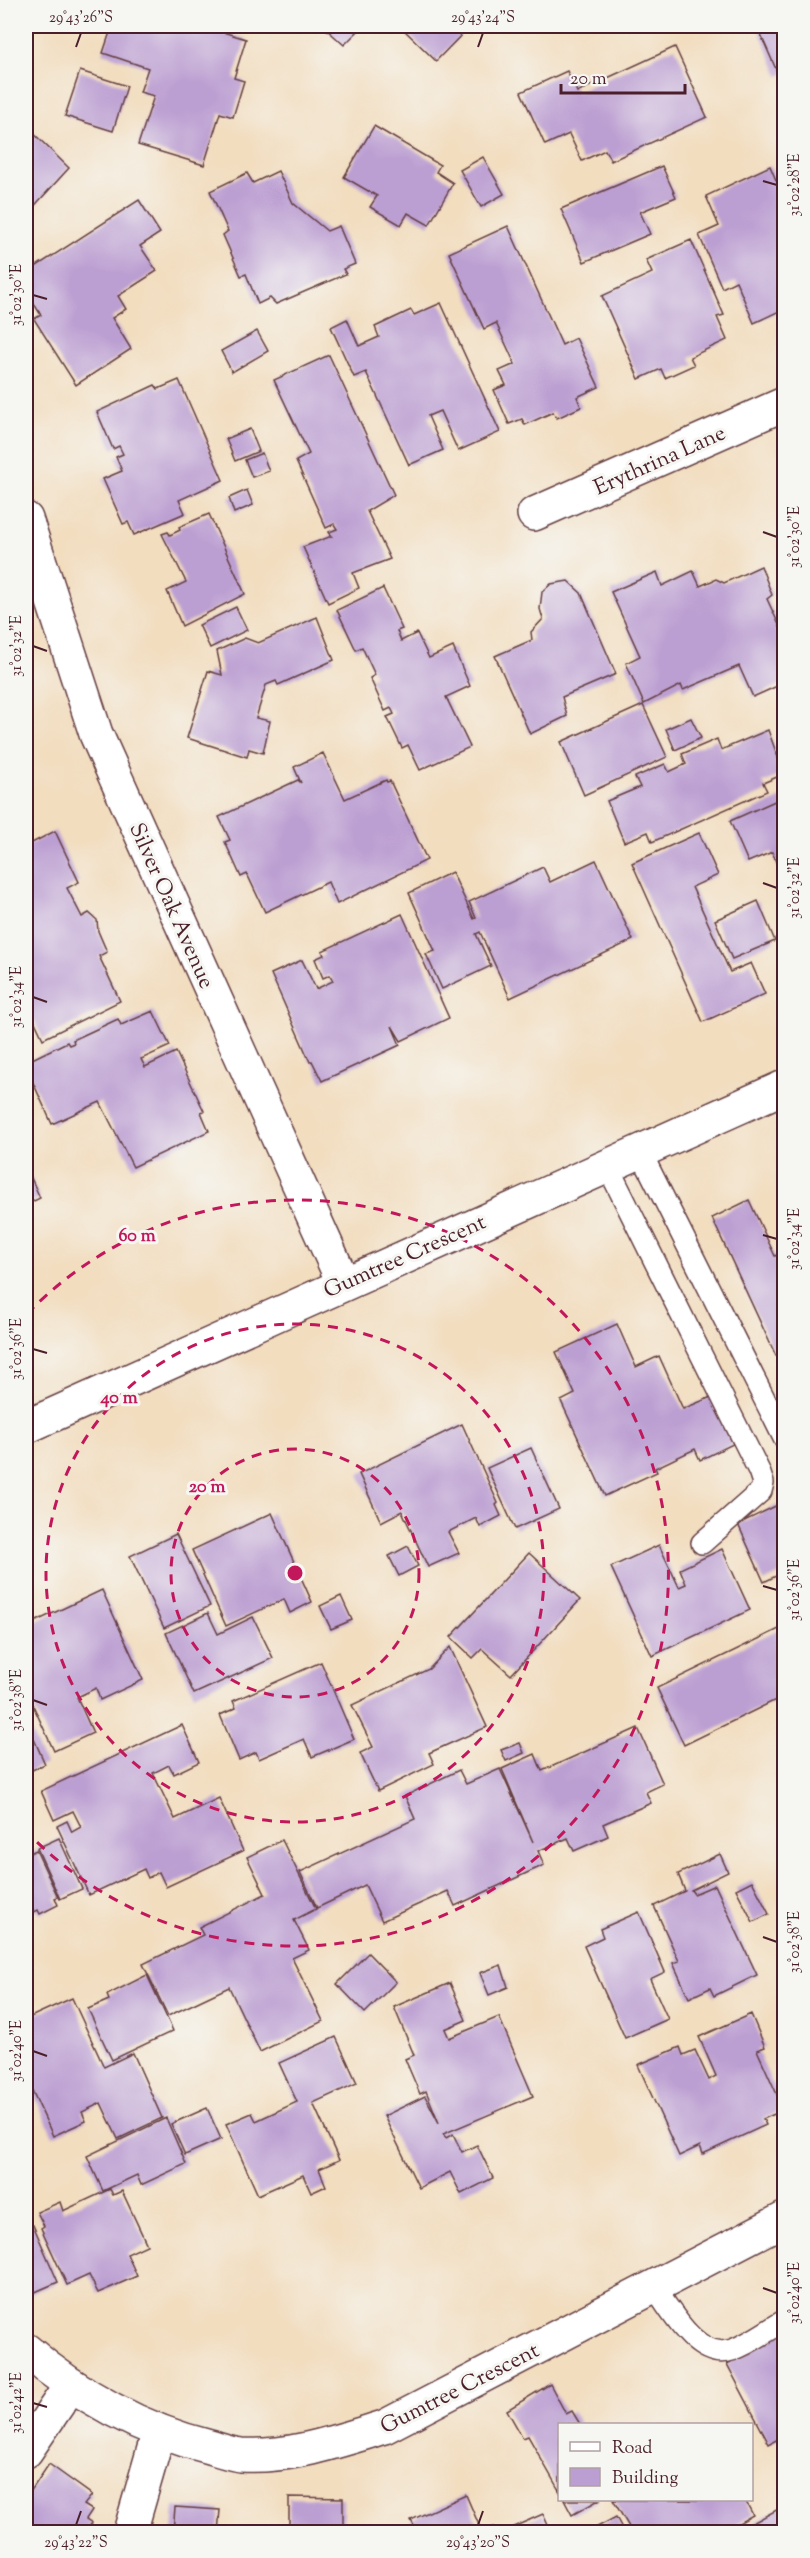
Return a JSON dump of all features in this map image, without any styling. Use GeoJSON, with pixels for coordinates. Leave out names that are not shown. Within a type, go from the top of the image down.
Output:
{"type":"FeatureCollection","features":[{"type":"Feature","properties":{"kind":"street","name":"Erythrina Lane"},"geometry":{"type":"LineString","coordinates":[[534,514],[784,404]]}},
{"type":"Feature","properties":{"kind":"street","name":"Silver Oak Avenue"},"geometry":{"type":"LineString","coordinates":[[26,519],[96,734],[343,1282]]}},
{"type":"Feature","properties":{"kind":"street","name":"Gumtree Crescent"},"geometry":{"type":"LineString","coordinates":[[26,1427],[343,1282],[784,1087]]}},
{"type":"Feature","properties":{"kind":"street","name":"Gumtree Crescent"},"geometry":{"type":"LineString","coordinates":[[26,2350],[51,2373],[71,2385],[159,2431],[191,2442],[240,2455],[281,2453],[322,2446],[384,2427],[784,2219]]}},
{"type":"Feature","properties":{"kind":"street"},"geometry":{"type":"LineString","coordinates":[[26,2451],[71,2385]]}},
{"type":"Feature","properties":{"kind":"street"},"geometry":{"type":"LineString","coordinates":[[130,2532],[159,2431]]}},
{"type":"Feature","properties":{"kind":"lane"},"geometry":{"type":"LineString","coordinates":[[639,1151],[784,1438]]}},
{"type":"Feature","properties":{"kind":"lane"},"geometry":{"type":"LineString","coordinates":[[607,1165],[763,1483],[761,1491],[702,1543]]}},
{"type":"Feature","properties":{"kind":"lane"},"geometry":{"type":"LineString","coordinates":[[654,2287],[680,2323],[699,2343],[715,2351],[731,2351],[784,2321]]}},
{"type":"Feature","properties":{"kind":"building"},"geometry":{"type":"Polygon","coordinates":[[[112,26],[203,26],[246,39],[234,78],[244,81],[233,117],[220,113],[204,165],[138,145],[154,96],[140,92],[148,68],[103,53],[112,26]]]}},
{"type":"Feature","properties":{"kind":"building"},"geometry":{"type":"Polygon","coordinates":[[[323,26],[363,26],[344,45],[323,26]]]}},
{"type":"Feature","properties":{"kind":"building"},"geometry":{"type":"Polygon","coordinates":[[[400,26],[465,26],[468,28],[436,61],[400,26]]]}},
{"type":"Feature","properties":{"kind":"building"},"geometry":{"type":"Polygon","coordinates":[[[757,26],[784,26],[784,74],[779,76],[757,26]]]}},
{"type":"Feature","properties":{"kind":"building"},"geometry":{"type":"Polygon","coordinates":[[[675,47],[707,117],[611,161],[605,150],[582,161],[569,134],[545,145],[521,92],[567,71],[577,92],[675,47]]]}},
{"type":"Feature","properties":{"kind":"building"},"geometry":{"type":"Polygon","coordinates":[[[80,71],[127,86],[113,131],[65,116],[80,71]]]}},
{"type":"Feature","properties":{"kind":"building"},"geometry":{"type":"Polygon","coordinates":[[[26,126],[69,168],[26,215],[26,126]]]}},
{"type":"Feature","properties":{"kind":"building"},"geometry":{"type":"Polygon","coordinates":[[[374,126],[440,165],[436,172],[453,183],[429,225],[408,213],[401,225],[370,207],[377,196],[344,177],[374,126]]]}},
{"type":"Feature","properties":{"kind":"building"},"geometry":{"type":"Polygon","coordinates":[[[483,157],[504,194],[481,207],[460,170],[483,157]]]}},
{"type":"Feature","properties":{"kind":"building"},"geometry":{"type":"Polygon","coordinates":[[[662,166],[676,197],[640,212],[650,234],[584,262],[561,209],[662,166]]]}},
{"type":"Feature","properties":{"kind":"building"},"geometry":{"type":"Polygon","coordinates":[[[770,166],[784,199],[784,309],[754,323],[736,281],[722,288],[699,235],[719,226],[706,196],[770,166]]]}},
{"type":"Feature","properties":{"kind":"building"},"geometry":{"type":"Polygon","coordinates":[[[278,171],[293,203],[327,231],[339,226],[355,264],[343,269],[346,274],[276,304],[270,298],[258,304],[246,274],[241,276],[223,235],[228,231],[210,191],[247,173],[253,183],[278,171]]]}},
{"type":"Feature","properties":{"kind":"building"},"geometry":{"type":"Polygon","coordinates":[[[139,200],[160,233],[140,246],[157,271],[118,296],[126,309],[112,318],[131,349],[76,385],[34,319],[41,315],[26,291],[26,273],[139,200]]]}},
{"type":"Feature","properties":{"kind":"building"},"geometry":{"type":"Polygon","coordinates":[[[508,226],[562,345],[576,338],[599,387],[577,397],[581,407],[557,418],[553,412],[525,425],[522,419],[509,424],[494,390],[506,385],[499,371],[515,364],[496,323],[484,329],[449,253],[508,226]]]}},
{"type":"Feature","properties":{"kind":"building"},"geometry":{"type":"Polygon","coordinates":[[[691,240],[724,315],[717,317],[727,340],[690,357],[694,365],[665,378],[661,369],[639,379],[602,296],[652,273],[646,260],[691,240]]]}},
{"type":"Feature","properties":{"kind":"building"},"geometry":{"type":"Polygon","coordinates":[[[441,303],[500,432],[458,451],[440,411],[428,416],[443,450],[409,465],[366,372],[354,377],[331,327],[347,319],[359,346],[379,337],[375,327],[411,310],[414,315],[441,303]]]}},
{"type":"Feature","properties":{"kind":"building"},"geometry":{"type":"Polygon","coordinates":[[[257,331],[268,351],[232,372],[221,351],[257,331]]]}},
{"type":"Feature","properties":{"kind":"building"},"geometry":{"type":"Polygon","coordinates":[[[329,355],[394,495],[367,511],[390,559],[353,573],[359,588],[328,603],[303,547],[332,536],[329,532],[337,529],[334,524],[326,528],[296,461],[309,454],[274,380],[329,355]]]}},
{"type":"Feature","properties":{"kind":"building"},"geometry":{"type":"Polygon","coordinates":[[[179,380],[223,480],[179,500],[185,513],[134,535],[128,522],[123,524],[103,479],[122,471],[116,457],[123,454],[119,446],[113,449],[97,412],[155,385],[158,389],[179,380]]]}},
{"type":"Feature","properties":{"kind":"building"},"geometry":{"type":"Polygon","coordinates":[[[250,429],[259,451],[235,461],[226,439],[250,429]]]}},
{"type":"Feature","properties":{"kind":"building"},"geometry":{"type":"Polygon","coordinates":[[[262,453],[269,471],[252,477],[245,460],[262,453]]]}},
{"type":"Feature","properties":{"kind":"building"},"geometry":{"type":"Polygon","coordinates":[[[247,490],[253,505],[234,513],[229,498],[247,490]]]}},
{"type":"Feature","properties":{"kind":"building"},"geometry":{"type":"Polygon","coordinates":[[[209,514],[245,594],[182,626],[167,591],[186,582],[162,534],[168,532],[170,535],[180,530],[179,527],[209,514]]]}},
{"type":"Feature","properties":{"kind":"building"},"geometry":{"type":"Polygon","coordinates":[[[761,566],[772,595],[767,599],[780,627],[784,625],[784,683],[753,697],[739,666],[683,690],[681,685],[644,704],[626,663],[640,656],[611,592],[657,572],[662,586],[693,571],[700,586],[716,579],[724,583],[761,566]]]}},
{"type":"Feature","properties":{"kind":"building"},"geometry":{"type":"Polygon","coordinates":[[[568,581],[581,593],[616,674],[562,697],[567,716],[530,734],[495,656],[532,640],[531,632],[543,619],[540,609],[542,592],[551,584],[568,581]]]}},
{"type":"Feature","properties":{"kind":"building"},"geometry":{"type":"Polygon","coordinates":[[[383,588],[402,629],[397,631],[401,641],[417,633],[429,658],[453,647],[470,686],[446,697],[470,747],[420,770],[408,745],[402,748],[387,717],[394,714],[391,708],[385,711],[370,678],[375,675],[362,647],[356,650],[337,610],[383,588]]]}},
{"type":"Feature","properties":{"kind":"building"},"geometry":{"type":"Polygon","coordinates":[[[236,607],[247,630],[210,648],[199,625],[236,607]]]}},
{"type":"Feature","properties":{"kind":"building"},"geometry":{"type":"Polygon","coordinates":[[[317,617],[334,660],[278,685],[276,681],[266,685],[256,718],[270,721],[263,753],[249,749],[247,757],[187,738],[208,671],[222,675],[217,651],[245,638],[258,643],[317,617]]]}},
{"type":"Feature","properties":{"kind":"building"},"geometry":{"type":"Polygon","coordinates":[[[643,705],[667,757],[584,795],[561,742],[643,705]]]}},
{"type":"Feature","properties":{"kind":"building"},"geometry":{"type":"Polygon","coordinates":[[[691,718],[701,738],[675,750],[666,729],[691,718]]]}},
{"type":"Feature","properties":{"kind":"building"},"geometry":{"type":"Polygon","coordinates":[[[768,730],[784,774],[763,783],[767,791],[652,842],[648,832],[624,842],[607,801],[640,787],[635,777],[665,764],[669,772],[686,764],[682,754],[717,739],[721,750],[768,730]]]}},
{"type":"Feature","properties":{"kind":"building"},"geometry":{"type":"Polygon","coordinates":[[[323,753],[345,799],[386,780],[390,781],[427,860],[337,904],[328,882],[265,912],[247,874],[241,877],[225,842],[230,840],[219,817],[298,780],[301,783],[294,767],[323,753]]]}},
{"type":"Feature","properties":{"kind":"building"},"geometry":{"type":"Polygon","coordinates":[[[784,797],[784,881],[772,852],[748,862],[730,821],[784,797]]]}},
{"type":"Feature","properties":{"kind":"building"},"geometry":{"type":"Polygon","coordinates":[[[55,831],[79,882],[67,888],[82,917],[89,913],[97,920],[98,931],[107,952],[99,956],[120,1001],[43,1039],[26,1003],[26,846],[55,831]]]}},
{"type":"Feature","properties":{"kind":"building"},"geometry":{"type":"Polygon","coordinates":[[[699,833],[718,875],[692,887],[730,972],[751,963],[765,994],[703,1022],[632,863],[699,833]]]}},
{"type":"Feature","properties":{"kind":"building"},"geometry":{"type":"Polygon","coordinates":[[[596,860],[633,940],[510,998],[480,932],[476,934],[491,966],[442,989],[426,954],[435,951],[409,893],[452,872],[474,919],[476,918],[469,902],[543,867],[550,882],[596,860]]]}},
{"type":"Feature","properties":{"kind":"building"},"geometry":{"type":"Polygon","coordinates":[[[758,901],[775,941],[732,959],[715,920],[758,901]]]}},
{"type":"Feature","properties":{"kind":"building"},"geometry":{"type":"Polygon","coordinates":[[[402,914],[449,1018],[401,1041],[392,1026],[400,1045],[322,1081],[312,1061],[310,1062],[271,974],[302,960],[316,989],[333,981],[330,975],[323,978],[315,959],[324,955],[322,951],[402,914]]]}},
{"type":"Feature","properties":{"kind":"building"},"geometry":{"type":"Polygon","coordinates":[[[153,1011],[170,1046],[141,1059],[145,1067],[176,1052],[204,1111],[201,1112],[209,1131],[133,1167],[100,1102],[52,1124],[26,1067],[26,1062],[67,1042],[69,1045],[74,1043],[73,1040],[118,1019],[121,1025],[153,1011]]]}},
{"type":"Feature","properties":{"kind":"building"},"geometry":{"type":"Polygon","coordinates":[[[26,1167],[40,1198],[26,1205],[26,1167]]]}},
{"type":"Feature","properties":{"kind":"building"},"geometry":{"type":"Polygon","coordinates":[[[749,1200],[775,1256],[784,1252],[784,1352],[776,1356],[712,1218],[749,1200]]]}},
{"type":"Feature","properties":{"kind":"building"},"geometry":{"type":"Polygon","coordinates":[[[617,1324],[636,1367],[659,1356],[683,1409],[711,1397],[733,1444],[700,1460],[695,1449],[655,1468],[657,1472],[605,1496],[561,1401],[575,1394],[556,1352],[617,1324]]]}},
{"type":"Feature","properties":{"kind":"building"},"geometry":{"type":"Polygon","coordinates":[[[462,1424],[498,1503],[496,1505],[501,1516],[480,1527],[476,1518],[448,1532],[459,1553],[428,1567],[402,1511],[381,1522],[359,1474],[462,1424]]]}},
{"type":"Feature","properties":{"kind":"building"},"geometry":{"type":"Polygon","coordinates":[[[531,1448],[559,1509],[515,1529],[487,1468],[531,1448]]]}},
{"type":"Feature","properties":{"kind":"building"},"geometry":{"type":"Polygon","coordinates":[[[784,1502],[784,1572],[764,1582],[738,1524],[784,1502]]]}},
{"type":"Feature","properties":{"kind":"building"},"geometry":{"type":"Polygon","coordinates":[[[272,1513],[312,1602],[290,1613],[284,1599],[226,1626],[192,1550],[272,1513]]]}},
{"type":"Feature","properties":{"kind":"building"},"geometry":{"type":"Polygon","coordinates":[[[176,1534],[210,1606],[164,1628],[130,1556],[176,1534]]]}},
{"type":"Feature","properties":{"kind":"building"},"geometry":{"type":"Polygon","coordinates":[[[659,1545],[679,1587],[686,1584],[680,1569],[722,1549],[750,1610],[652,1656],[611,1567],[659,1545]]]}},
{"type":"Feature","properties":{"kind":"building"},"geometry":{"type":"Polygon","coordinates":[[[408,1546],[418,1566],[399,1576],[389,1556],[408,1546]]]}},
{"type":"Feature","properties":{"kind":"building"},"geometry":{"type":"Polygon","coordinates":[[[529,1553],[580,1600],[511,1675],[482,1649],[473,1658],[451,1637],[529,1553]]]}},
{"type":"Feature","properties":{"kind":"building"},"geometry":{"type":"Polygon","coordinates":[[[102,1590],[143,1680],[100,1700],[96,1688],[77,1697],[93,1733],[54,1751],[26,1690],[26,1626],[102,1590]]]}},
{"type":"Feature","properties":{"kind":"building"},"geometry":{"type":"Polygon","coordinates":[[[341,1596],[352,1620],[331,1629],[320,1606],[341,1596]]]}},
{"type":"Feature","properties":{"kind":"building"},"geometry":{"type":"Polygon","coordinates":[[[208,1613],[218,1634],[253,1617],[273,1658],[194,1694],[166,1633],[208,1613]]]}},
{"type":"Feature","properties":{"kind":"building"},"geometry":{"type":"Polygon","coordinates":[[[781,1628],[784,1635],[784,1696],[684,1745],[657,1688],[781,1628]]]}},
{"type":"Feature","properties":{"kind":"building"},"geometry":{"type":"Polygon","coordinates":[[[450,1647],[487,1727],[429,1753],[434,1764],[378,1791],[360,1753],[373,1747],[352,1705],[429,1669],[450,1647]]]}},
{"type":"Feature","properties":{"kind":"building"},"geometry":{"type":"Polygon","coordinates":[[[321,1662],[354,1739],[312,1757],[304,1739],[259,1759],[256,1752],[239,1760],[220,1715],[236,1708],[233,1701],[321,1662]]]}},
{"type":"Feature","properties":{"kind":"building"},"geometry":{"type":"Polygon","coordinates":[[[26,1721],[45,1764],[26,1773],[26,1721]]]}},
{"type":"Feature","properties":{"kind":"building"},"geometry":{"type":"Polygon","coordinates":[[[182,1725],[199,1762],[174,1774],[169,1765],[153,1773],[175,1819],[219,1798],[243,1851],[166,1887],[159,1872],[148,1878],[144,1869],[89,1895],[57,1826],[67,1821],[72,1832],[81,1827],[73,1811],[54,1820],[41,1791],[182,1725]]]}},
{"type":"Feature","properties":{"kind":"building"},"geometry":{"type":"Polygon","coordinates":[[[638,1728],[663,1784],[646,1792],[651,1803],[603,1824],[608,1836],[574,1851],[568,1838],[538,1851],[544,1865],[455,1906],[448,1891],[382,1921],[365,1885],[317,1908],[300,1872],[415,1819],[405,1796],[459,1770],[466,1784],[500,1769],[533,1842],[502,1769],[535,1754],[542,1771],[638,1728]]]}},
{"type":"Feature","properties":{"kind":"building"},"geometry":{"type":"Polygon","coordinates":[[[520,1743],[524,1753],[506,1761],[501,1750],[520,1743]]]}},
{"type":"Feature","properties":{"kind":"building"},"geometry":{"type":"Polygon","coordinates":[[[59,1838],[82,1889],[60,1899],[37,1848],[59,1838]]]}},
{"type":"Feature","properties":{"kind":"building"},"geometry":{"type":"Polygon","coordinates":[[[282,1840],[316,1909],[294,1920],[309,1950],[292,1958],[323,2021],[260,2052],[229,1987],[168,2016],[143,1964],[203,1935],[199,1927],[265,1894],[247,1857],[282,1840]]]}},
{"type":"Feature","properties":{"kind":"building"},"geometry":{"type":"Polygon","coordinates":[[[36,1850],[58,1897],[55,1898],[58,1905],[40,1914],[38,1910],[34,1912],[26,1893],[26,1855],[36,1850]]]}},
{"type":"Feature","properties":{"kind":"building"},"geometry":{"type":"Polygon","coordinates":[[[720,1854],[728,1872],[691,1890],[694,1894],[715,1885],[757,1975],[714,1996],[710,1988],[689,1998],[673,1963],[679,1961],[654,1906],[685,1891],[678,1874],[720,1854]]]}},
{"type":"Feature","properties":{"kind":"building"},"geometry":{"type":"Polygon","coordinates":[[[752,1881],[769,1914],[753,1922],[736,1889],[752,1881]]]}},
{"type":"Feature","properties":{"kind":"building"},"geometry":{"type":"Polygon","coordinates":[[[639,1912],[665,1972],[650,1979],[668,2019],[625,2038],[584,1946],[603,1937],[600,1929],[639,1912]]]}},
{"type":"Feature","properties":{"kind":"building"},"geometry":{"type":"Polygon","coordinates":[[[368,1953],[396,1982],[365,2013],[337,1984],[368,1953]]]}},
{"type":"Feature","properties":{"kind":"building"},"geometry":{"type":"Polygon","coordinates":[[[501,1965],[508,1987],[489,1995],[480,1973],[501,1965]]]}},
{"type":"Feature","properties":{"kind":"building"},"geometry":{"type":"Polygon","coordinates":[[[147,1975],[173,2031],[112,2060],[88,2009],[109,2000],[107,1995],[147,1975]]]}},
{"type":"Feature","properties":{"kind":"building"},"geometry":{"type":"Polygon","coordinates":[[[450,1983],[466,2020],[445,2029],[449,2038],[499,2017],[533,2096],[443,2134],[446,2138],[453,2134],[462,2152],[477,2145],[493,2178],[461,2194],[450,2172],[419,2188],[384,2116],[425,2096],[439,2123],[426,2091],[420,2094],[405,2059],[414,2055],[394,2007],[450,1983]]]}},
{"type":"Feature","properties":{"kind":"building"},"geometry":{"type":"Polygon","coordinates":[[[72,1998],[104,2067],[133,2053],[162,2118],[118,2139],[101,2103],[82,2112],[86,2121],[53,2136],[26,2077],[26,2019],[72,1998]]]}},
{"type":"Feature","properties":{"kind":"building"},"geometry":{"type":"Polygon","coordinates":[[[751,2014],[765,2047],[757,2050],[784,2110],[763,2119],[766,2125],[703,2154],[700,2146],[679,2156],[638,2065],[680,2047],[683,2055],[695,2050],[709,2080],[716,2076],[699,2037],[751,2014]]]}},
{"type":"Feature","properties":{"kind":"building"},"geometry":{"type":"Polygon","coordinates":[[[336,2037],[357,2083],[313,2103],[339,2160],[319,2169],[326,2186],[311,2193],[303,2175],[258,2195],[226,2124],[252,2113],[256,2121],[297,2102],[279,2063],[336,2037]]]}},
{"type":"Feature","properties":{"kind":"building"},"geometry":{"type":"Polygon","coordinates":[[[207,2108],[221,2139],[185,2155],[171,2124],[207,2108]]]}},
{"type":"Feature","properties":{"kind":"building"},"geometry":{"type":"Polygon","coordinates":[[[166,2118],[186,2164],[141,2185],[137,2175],[103,2191],[87,2156],[166,2118]]]}},
{"type":"Feature","properties":{"kind":"building"},"geometry":{"type":"Polygon","coordinates":[[[110,2189],[113,2195],[122,2191],[147,2245],[127,2254],[137,2276],[98,2293],[89,2275],[67,2285],[41,2228],[44,2226],[37,2212],[60,2202],[63,2211],[110,2189]]]}},
{"type":"Feature","properties":{"kind":"building"},"geometry":{"type":"Polygon","coordinates":[[[33,2225],[58,2282],[26,2296],[26,2228],[33,2225]]]}},
{"type":"Feature","properties":{"kind":"building"},"geometry":{"type":"Polygon","coordinates":[[[784,2332],[784,2436],[769,2444],[727,2364],[784,2332]]]}},
{"type":"Feature","properties":{"kind":"building"},"geometry":{"type":"Polygon","coordinates":[[[550,2384],[566,2414],[572,2411],[579,2423],[558,2423],[558,2488],[528,2436],[523,2438],[507,2410],[550,2384]]]}},
{"type":"Feature","properties":{"kind":"building"},"geometry":{"type":"Polygon","coordinates":[[[49,2464],[92,2495],[84,2505],[92,2510],[86,2519],[92,2523],[85,2532],[26,2532],[26,2498],[49,2464]]]}},
{"type":"Feature","properties":{"kind":"building"},"geometry":{"type":"Polygon","coordinates":[[[466,2495],[482,2532],[417,2532],[411,2520],[466,2495]]]}},
{"type":"Feature","properties":{"kind":"building"},"geometry":{"type":"Polygon","coordinates":[[[289,2497],[343,2498],[343,2532],[289,2532],[289,2497]]]}},
{"type":"Feature","properties":{"kind":"building"},"geometry":{"type":"Polygon","coordinates":[[[565,2501],[597,2501],[572,2515],[565,2501]]]}},
{"type":"Feature","properties":{"kind":"building"},"geometry":{"type":"Polygon","coordinates":[[[614,2501],[746,2501],[753,2515],[723,2532],[632,2532],[614,2501]]]}},
{"type":"Feature","properties":{"kind":"building"},"geometry":{"type":"Polygon","coordinates":[[[784,2506],[784,2532],[736,2532],[784,2506]]]}},
{"type":"Feature","properties":{"kind":"building"},"geometry":{"type":"Polygon","coordinates":[[[175,2507],[220,2510],[218,2532],[173,2532],[175,2507]]]}},
{"type":"Feature","properties":{"kind":"building"},"geometry":{"type":"Polygon","coordinates":[[[543,2514],[551,2532],[502,2532],[543,2514]]]}},
{"type":"Feature","properties":{"kind":"building"},"geometry":{"type":"Polygon","coordinates":[[[616,2517],[624,2532],[588,2532],[616,2517]]]}},
{"type":"Feature","properties":{"kind":"building"},"geometry":{"type":"Polygon","coordinates":[[[493,2527],[495,2532],[482,2532],[493,2527]]]}}]}
